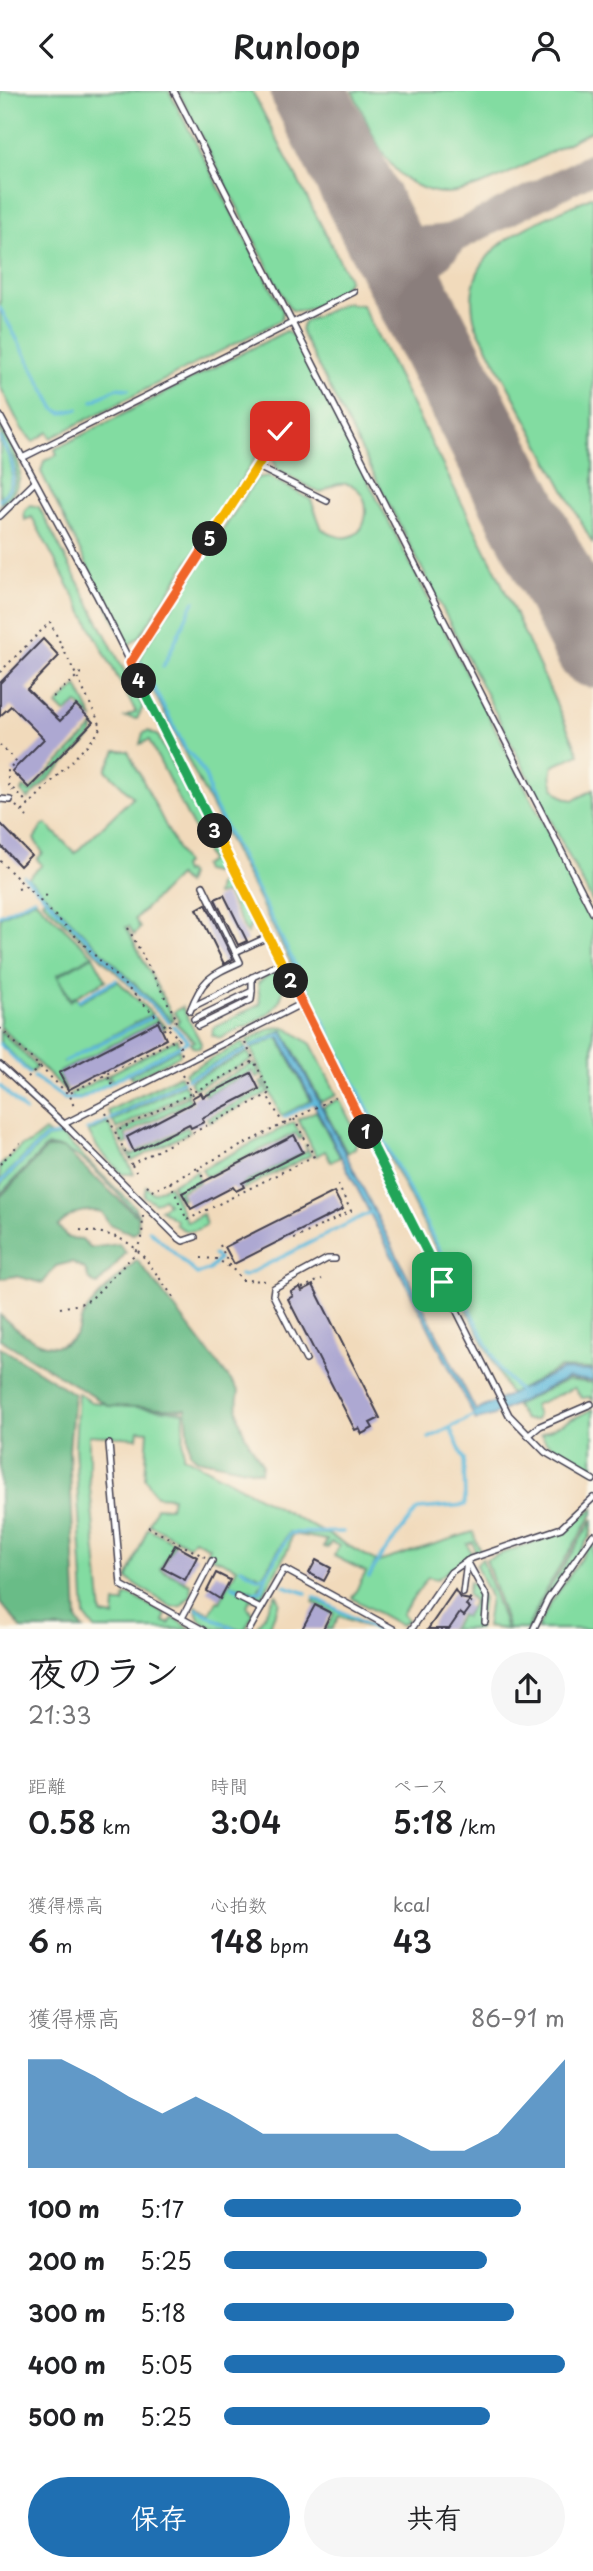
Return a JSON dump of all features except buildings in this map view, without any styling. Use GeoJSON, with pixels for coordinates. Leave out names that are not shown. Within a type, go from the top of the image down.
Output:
{"type":"FeatureCollection","features":[{"type":"Feature","properties":{"kind":"lane"},"geometry":{"type":"LineString","coordinates":[[174,91],[593,913]]}},
{"type":"Feature","properties":{"kind":"lane"},"geometry":{"type":"LineString","coordinates":[[22,459],[354,292]]}},
{"type":"Feature","properties":{"kind":"lane"},"geometry":{"type":"LineString","coordinates":[[0,416],[270,936],[301,1004],[509,1415],[527,1436],[565,1466],[593,1480]]}},
{"type":"Feature","properties":{"kind":"lane"},"geometry":{"type":"LineString","coordinates":[[130,663],[280,431]]}},
{"type":"Feature","properties":{"kind":"lane"},"geometry":{"type":"LineString","coordinates":[[258,467],[327,501]]}},
{"type":"Feature","properties":{"kind":"lane"},"geometry":{"type":"LineString","coordinates":[[0,516],[35,482]]}},
{"type":"Feature","properties":{"kind":"lane"},"geometry":{"type":"LineString","coordinates":[[0,799],[10,800]]}},
{"type":"Feature","properties":{"kind":"lane"},"geometry":{"type":"LineString","coordinates":[[203,886],[240,962],[208,977],[191,1009],[283,962]]}},
{"type":"Feature","properties":{"kind":"lane"},"geometry":{"type":"LineString","coordinates":[[235,952],[270,936]]}},
{"type":"Feature","properties":{"kind":"lane"},"geometry":{"type":"LineString","coordinates":[[198,1026],[251,1000],[252,977]]}},
{"type":"Feature","properties":{"kind":"lane"},"geometry":{"type":"LineString","coordinates":[[194,1019],[252,991]]}},
{"type":"Feature","properties":{"kind":"lane"},"geometry":{"type":"LineString","coordinates":[[64,1125],[301,1004]]}},
{"type":"Feature","properties":{"kind":"lane"},"geometry":{"type":"LineString","coordinates":[[0,1065],[177,1237],[183,1241],[195,1237]]}},
{"type":"Feature","properties":{"kind":"lane"},"geometry":{"type":"LineString","coordinates":[[306,1360],[272,1295],[274,1288],[327,1259],[335,1259]]}},
{"type":"Feature","properties":{"kind":"lane"},"geometry":{"type":"LineString","coordinates":[[527,1436],[540,1426],[591,1405]]}},
{"type":"Feature","properties":{"kind":"lane"},"geometry":{"type":"LineString","coordinates":[[109,1444],[121,1585],[203,1629]]}},
{"type":"Feature","properties":{"kind":"lane"},"geometry":{"type":"LineString","coordinates":[[411,1629],[452,1571],[467,1561],[561,1528],[593,1498]]}},
{"type":"Feature","properties":{"kind":"lane"},"geometry":{"type":"LineString","coordinates":[[533,1629],[548,1599],[593,1535]]}},
{"type":"Feature","properties":{"kind":"lane"},"geometry":{"type":"LineString","coordinates":[[182,1618],[212,1561]]}},
{"type":"Feature","properties":{"kind":"lane"},"geometry":{"type":"LineString","coordinates":[[463,1593],[467,1561]]}},
{"type":"Feature","properties":{"kind":"lane"},"geometry":{"type":"LineString","coordinates":[[467,1561],[487,1597],[485,1622]]}},
{"type":"Feature","properties":{"kind":"lane"},"geometry":{"type":"LineString","coordinates":[[249,1629],[284,1569],[395,1629]]}},
{"type":"Feature","properties":{"kind":"lane"},"geometry":{"type":"LineString","coordinates":[[237,1597],[261,1609]]}},
{"type":"Feature","properties":{"kind":"path"},"geometry":{"type":"LineString","coordinates":[[0,672],[50,622],[101,726],[95,737],[22,812]]}},
{"type":"Feature","properties":{"kind":"path"},"geometry":{"type":"LineString","coordinates":[[53,697],[76,674],[83,671]]}},
{"type":"Feature","properties":{"kind":"path"},"geometry":{"type":"LineString","coordinates":[[0,745],[16,761],[8,770],[8,784],[29,804]]}},
{"type":"Feature","properties":{"kind":"path"},"geometry":{"type":"LineString","coordinates":[[12,788],[10,800],[27,817]]}},
{"type":"Feature","properties":{"kind":"path"},"geometry":{"type":"LineString","coordinates":[[0,861],[178,1038],[182,1055]]}},
{"type":"Feature","properties":{"kind":"path"},"geometry":{"type":"LineString","coordinates":[[0,867],[4,865]]}},
{"type":"Feature","properties":{"kind":"path"},"geometry":{"type":"LineString","coordinates":[[18,890],[25,886]]}},
{"type":"Feature","properties":{"kind":"path"},"geometry":{"type":"LineString","coordinates":[[41,900],[48,893]]}},
{"type":"Feature","properties":{"kind":"path"},"geometry":{"type":"LineString","coordinates":[[128,928],[177,1020],[163,1030]]}},
{"type":"Feature","properties":{"kind":"path"},"geometry":{"type":"LineString","coordinates":[[0,1028],[68,1092],[74,1107]]}},
{"type":"Feature","properties":{"kind":"path"},"geometry":{"type":"LineString","coordinates":[[68,1092],[178,1038]]}},
{"type":"Feature","properties":{"kind":"path"},"geometry":{"type":"LineString","coordinates":[[131,1164],[271,1093],[245,1042]]}},
{"type":"Feature","properties":{"kind":"path"},"geometry":{"type":"LineString","coordinates":[[115,1132],[254,1061]]}},
{"type":"Feature","properties":{"kind":"path"},"geometry":{"type":"LineString","coordinates":[[26,1080],[39,1067]]}},
{"type":"Feature","properties":{"kind":"path"},"geometry":{"type":"LineString","coordinates":[[106,1073],[115,1089]]}},
{"type":"Feature","properties":{"kind":"path"},"geometry":{"type":"LineString","coordinates":[[183,1075],[192,1094]]}},
{"type":"Feature","properties":{"kind":"path"},"geometry":{"type":"LineString","coordinates":[[258,1081],[263,1078]]}},
{"type":"Feature","properties":{"kind":"path"},"geometry":{"type":"LineString","coordinates":[[267,1095],[283,1124]]}},
{"type":"Feature","properties":{"kind":"path"},"geometry":{"type":"LineString","coordinates":[[147,1185],[153,1191],[339,1096]]}},
{"type":"Feature","properties":{"kind":"path"},"geometry":{"type":"LineString","coordinates":[[106,1114],[136,1173]]}},
{"type":"Feature","properties":{"kind":"path"},"geometry":{"type":"LineString","coordinates":[[170,1182],[187,1220],[314,1156],[294,1119]]}},
{"type":"Feature","properties":{"kind":"path"},"geometry":{"type":"LineString","coordinates":[[301,1143],[306,1141]]}},
{"type":"Feature","properties":{"kind":"path"},"geometry":{"type":"LineString","coordinates":[[0,1164],[20,1143]]}},
{"type":"Feature","properties":{"kind":"path"},"geometry":{"type":"LineString","coordinates":[[123,1147],[128,1145]]}},
{"type":"Feature","properties":{"kind":"path"},"geometry":{"type":"LineString","coordinates":[[198,1168],[204,1179]]}},
{"type":"Feature","properties":{"kind":"path"},"geometry":{"type":"LineString","coordinates":[[295,1239],[351,1211],[338,1185]]}},
{"type":"Feature","properties":{"kind":"path"},"geometry":{"type":"LineString","coordinates":[[214,1199],[216,1205]]}},
{"type":"Feature","properties":{"kind":"path"},"geometry":{"type":"LineString","coordinates":[[180,1204],[185,1201]]}},
{"type":"Feature","properties":{"kind":"path"},"geometry":{"type":"LineString","coordinates":[[60,1308],[91,1299],[133,1256],[142,1238],[144,1205]]}},
{"type":"Feature","properties":{"kind":"path"},"geometry":{"type":"LineString","coordinates":[[80,1230],[119,1236],[137,1247],[145,1263],[176,1300]]}},
{"type":"Feature","properties":{"kind":"path"},"geometry":{"type":"LineString","coordinates":[[220,1245],[230,1268]]}},
{"type":"Feature","properties":{"kind":"path"},"geometry":{"type":"LineString","coordinates":[[201,1258],[217,1259],[242,1280],[271,1283]]}},
{"type":"Feature","properties":{"kind":"path"},"geometry":{"type":"LineString","coordinates":[[302,1288],[322,1279]]}},
{"type":"Feature","properties":{"kind":"path"},"geometry":{"type":"LineString","coordinates":[[148,1527],[212,1561]]}},
{"type":"Feature","properties":{"kind":"path"},"geometry":{"type":"LineString","coordinates":[[463,1593],[473,1600],[470,1605]]}},
{"type":"Feature","properties":{"kind":"green space"},"geometry":{"type":"Polygon","coordinates":[[[0,91],[169,91],[283,311],[281,320],[51,438],[48,432],[33,442],[21,428],[0,386],[0,91]]]}},
{"type":"Feature","properties":{"kind":"green space"},"geometry":{"type":"Polygon","coordinates":[[[178,91],[252,91],[349,279],[340,290],[306,309],[292,310],[288,306],[178,91]]]}},
{"type":"Feature","properties":{"kind":"green space"},"geometry":{"type":"Polygon","coordinates":[[[352,91],[593,91],[593,130],[499,178],[461,191],[439,193],[405,179],[393,167],[379,146],[352,91]]]}},
{"type":"Feature","properties":{"kind":"green space"},"geometry":{"type":"Polygon","coordinates":[[[593,196],[593,544],[476,326],[472,298],[476,276],[488,257],[504,241],[593,196]]]}},
{"type":"Feature","properties":{"kind":"green space"},"geometry":{"type":"Polygon","coordinates":[[[345,303],[362,305],[497,573],[579,754],[553,766],[552,778],[558,793],[568,799],[574,800],[593,790],[593,903],[303,336],[301,329],[304,322],[345,303]]]}},
{"type":"Feature","properties":{"kind":"green space"},"geometry":{"type":"Polygon","coordinates":[[[286,331],[294,337],[593,919],[593,1369],[559,1368],[510,1395],[139,663],[145,648],[257,478],[268,476],[311,500],[322,529],[340,537],[353,535],[362,527],[366,516],[360,491],[350,485],[335,485],[320,493],[277,469],[272,455],[287,431],[277,425],[140,636],[127,646],[41,472],[44,461],[57,455],[55,449],[286,331]]]}},
{"type":"Feature","properties":{"kind":"green space"},"geometry":{"type":"Polygon","coordinates":[[[0,426],[17,458],[20,477],[17,486],[0,506],[15,482],[16,471],[0,426]]]}},
{"type":"Feature","properties":{"kind":"green space"},"geometry":{"type":"Polygon","coordinates":[[[0,439],[11,463],[12,477],[0,499],[0,439]]]}},
{"type":"Feature","properties":{"kind":"green space"},"geometry":{"type":"Polygon","coordinates":[[[30,505],[39,507],[143,707],[137,719],[125,717],[136,712],[32,517],[25,520],[24,511],[30,505]]]}},
{"type":"Feature","properties":{"kind":"green space"},"geometry":{"type":"Polygon","coordinates":[[[77,686],[94,720],[77,703],[65,713],[57,705],[77,686]]]}},
{"type":"Feature","properties":{"kind":"green space"},"geometry":{"type":"Polygon","coordinates":[[[95,726],[91,737],[28,799],[21,791],[24,787],[29,792],[95,726]]]}},
{"type":"Feature","properties":{"kind":"green space"},"geometry":{"type":"Polygon","coordinates":[[[148,731],[158,736],[221,860],[214,873],[204,871],[202,866],[210,861],[149,740],[140,744],[143,733],[148,731]]]}},
{"type":"Feature","properties":{"kind":"green space"},"geometry":{"type":"Polygon","coordinates":[[[116,751],[128,751],[185,864],[182,867],[184,873],[187,871],[189,875],[186,884],[178,876],[135,919],[140,928],[134,935],[129,926],[126,927],[174,1019],[172,1021],[28,878],[42,865],[37,859],[43,853],[34,839],[43,825],[46,824],[75,853],[133,797],[106,770],[116,751]]]}},
{"type":"Feature","properties":{"kind":"green space"},"geometry":{"type":"Polygon","coordinates":[[[228,882],[236,888],[252,923],[247,934],[226,893],[216,895],[218,885],[228,882]]]}},
{"type":"Feature","properties":{"kind":"green space"},"geometry":{"type":"Polygon","coordinates":[[[45,898],[170,1024],[42,901],[45,898]]]}},
{"type":"Feature","properties":{"kind":"green space"},"geometry":{"type":"Polygon","coordinates":[[[35,900],[93,955],[57,975],[70,1001],[76,997],[79,1002],[118,981],[152,1014],[63,1062],[155,1017],[166,1027],[163,1029],[158,1021],[58,1073],[67,1092],[0,1026],[0,917],[35,900]]]}},
{"type":"Feature","properties":{"kind":"green space"},"geometry":{"type":"Polygon","coordinates":[[[93,956],[106,980],[71,999],[58,976],[93,956]]]}},
{"type":"Feature","properties":{"kind":"green space"},"geometry":{"type":"Polygon","coordinates":[[[271,973],[277,975],[283,984],[282,995],[270,1012],[220,1038],[212,1035],[213,1028],[260,1004],[258,983],[271,973]]]}},
{"type":"Feature","properties":{"kind":"green space"},"geometry":{"type":"Polygon","coordinates":[[[182,1007],[201,1043],[200,1048],[193,1047],[190,1043],[194,1041],[176,1023],[179,1020],[174,1012],[182,1007]]]}},
{"type":"Feature","properties":{"kind":"green space"},"geometry":{"type":"Polygon","coordinates":[[[286,1027],[311,1044],[337,1095],[321,1102],[283,1030],[250,1046],[247,1041],[271,1028],[286,1027]]]}},
{"type":"Feature","properties":{"kind":"green space"},"geometry":{"type":"Polygon","coordinates":[[[0,1030],[37,1067],[31,1073],[0,1042],[0,1030]]]}},
{"type":"Feature","properties":{"kind":"green space"},"geometry":{"type":"Polygon","coordinates":[[[278,1037],[311,1101],[281,1116],[251,1049],[278,1037]]]}},
{"type":"Feature","properties":{"kind":"green space"},"geometry":{"type":"Polygon","coordinates":[[[177,1039],[179,1045],[113,1081],[108,1075],[177,1039]]]}},
{"type":"Feature","properties":{"kind":"green space"},"geometry":{"type":"Polygon","coordinates":[[[243,1042],[246,1048],[187,1078],[185,1073],[243,1042]]]}},
{"type":"Feature","properties":{"kind":"green space"},"geometry":{"type":"Polygon","coordinates":[[[179,1048],[180,1055],[133,1079],[130,1075],[179,1048]]]}},
{"type":"Feature","properties":{"kind":"green space"},"geometry":{"type":"Polygon","coordinates":[[[248,1052],[252,1060],[194,1089],[190,1081],[248,1052]]]}},
{"type":"Feature","properties":{"kind":"green space"},"geometry":{"type":"Polygon","coordinates":[[[254,1063],[260,1076],[257,1078],[252,1071],[205,1095],[202,1090],[254,1063]]]}},
{"type":"Feature","properties":{"kind":"green space"},"geometry":{"type":"Polygon","coordinates":[[[180,1075],[182,1080],[111,1117],[108,1111],[180,1075]]]}},
{"type":"Feature","properties":{"kind":"green space"},"geometry":{"type":"Polygon","coordinates":[[[106,1076],[111,1083],[79,1098],[72,1098],[70,1094],[106,1076]]]}},
{"type":"Feature","properties":{"kind":"green space"},"geometry":{"type":"Polygon","coordinates":[[[263,1081],[268,1093],[209,1122],[207,1118],[263,1089],[260,1083],[263,1081]]]}},
{"type":"Feature","properties":{"kind":"green space"},"geometry":{"type":"Polygon","coordinates":[[[184,1084],[189,1092],[117,1129],[112,1121],[184,1084]]]}},
{"type":"Feature","properties":{"kind":"green space"},"geometry":{"type":"Polygon","coordinates":[[[188,1096],[191,1101],[125,1135],[128,1143],[124,1145],[118,1133],[188,1096]]]}},
{"type":"Feature","properties":{"kind":"green space"},"geometry":{"type":"Polygon","coordinates":[[[339,1099],[358,1136],[355,1148],[347,1153],[323,1107],[339,1099]]]}},
{"type":"Feature","properties":{"kind":"green space"},"geometry":{"type":"Polygon","coordinates":[[[316,1111],[340,1157],[331,1162],[325,1151],[316,1156],[298,1119],[316,1111]]]}},
{"type":"Feature","properties":{"kind":"green space"},"geometry":{"type":"Polygon","coordinates":[[[294,1122],[302,1138],[299,1139],[295,1133],[206,1177],[202,1169],[294,1122]]]}},
{"type":"Feature","properties":{"kind":"green space"},"geometry":{"type":"Polygon","coordinates":[[[108,1123],[134,1174],[122,1174],[99,1150],[88,1132],[108,1123]]]}},
{"type":"Feature","properties":{"kind":"green space"},"geometry":{"type":"Polygon","coordinates":[[[187,1127],[190,1132],[132,1161],[126,1150],[132,1155],[187,1127]]]}},
{"type":"Feature","properties":{"kind":"green space"},"geometry":{"type":"Polygon","coordinates":[[[45,1131],[50,1135],[45,1136],[0,1181],[0,1166],[21,1146],[30,1143],[45,1131]]]}},
{"type":"Feature","properties":{"kind":"green space"},"geometry":{"type":"Polygon","coordinates":[[[62,1136],[133,1205],[139,1216],[97,1172],[60,1148],[47,1146],[0,1194],[0,1185],[47,1138],[62,1136]]]}},
{"type":"Feature","properties":{"kind":"green space"},"geometry":{"type":"Polygon","coordinates":[[[305,1144],[311,1155],[243,1189],[243,1183],[307,1151],[305,1144]]]}},
{"type":"Feature","properties":{"kind":"green space"},"geometry":{"type":"Polygon","coordinates":[[[47,1148],[63,1148],[138,1217],[138,1230],[133,1234],[109,1224],[101,1212],[94,1211],[78,1213],[58,1226],[68,1238],[82,1239],[90,1248],[119,1244],[126,1253],[98,1285],[89,1280],[85,1269],[72,1262],[56,1266],[43,1283],[15,1276],[0,1279],[0,1197],[47,1148]]]}},
{"type":"Feature","properties":{"kind":"green space"},"geometry":{"type":"Polygon","coordinates":[[[197,1171],[199,1182],[180,1191],[183,1199],[180,1200],[172,1184],[197,1171]]]}},
{"type":"Feature","properties":{"kind":"green space"},"geometry":{"type":"Polygon","coordinates":[[[169,1185],[187,1222],[203,1214],[206,1225],[187,1231],[175,1224],[177,1221],[160,1209],[168,1204],[164,1198],[155,1203],[144,1196],[146,1186],[153,1193],[169,1185]]]}},
{"type":"Feature","properties":{"kind":"green space"},"geometry":{"type":"Polygon","coordinates":[[[137,1260],[239,1391],[237,1401],[240,1421],[262,1463],[261,1472],[197,1459],[190,1453],[186,1409],[109,1406],[0,1339],[0,1315],[36,1341],[57,1346],[66,1343],[77,1334],[88,1308],[137,1260]]]}},
{"type":"Feature","properties":{"kind":"green space"},"geometry":{"type":"Polygon","coordinates":[[[0,1347],[74,1394],[69,1450],[77,1620],[84,1629],[22,1629],[0,1602],[0,1347]]]}},
{"type":"Feature","properties":{"kind":"green space"},"geometry":{"type":"Polygon","coordinates":[[[567,1380],[593,1383],[593,1401],[590,1397],[582,1398],[574,1388],[534,1405],[538,1416],[535,1420],[525,1420],[515,1405],[567,1380]]]}},
{"type":"Feature","properties":{"kind":"green space"},"geometry":{"type":"Polygon","coordinates":[[[78,1393],[91,1402],[184,1412],[183,1456],[325,1533],[289,1532],[262,1577],[240,1567],[258,1579],[265,1577],[257,1592],[233,1585],[247,1593],[255,1594],[262,1591],[268,1573],[292,1534],[289,1547],[263,1596],[250,1600],[247,1606],[253,1614],[245,1629],[237,1629],[203,1613],[233,1629],[213,1628],[199,1619],[196,1606],[210,1613],[217,1601],[220,1602],[237,1568],[206,1554],[209,1547],[194,1539],[189,1546],[149,1524],[156,1507],[170,1508],[172,1497],[156,1496],[145,1478],[148,1431],[138,1430],[137,1438],[89,1435],[89,1477],[102,1615],[114,1617],[115,1603],[124,1603],[125,1596],[131,1595],[166,1615],[163,1621],[169,1624],[173,1618],[192,1629],[95,1629],[85,1616],[75,1447],[78,1393]]]}},
{"type":"Feature","properties":{"kind":"green space"},"geometry":{"type":"Polygon","coordinates":[[[593,1409],[593,1470],[546,1442],[541,1434],[593,1409]]]}},
{"type":"Feature","properties":{"kind":"green space"},"geometry":{"type":"Polygon","coordinates":[[[593,1508],[593,1514],[545,1591],[527,1629],[508,1629],[486,1559],[567,1530],[593,1508]]]}},
{"type":"Feature","properties":{"kind":"green space"},"geometry":{"type":"Polygon","coordinates":[[[593,1519],[590,1536],[529,1629],[547,1592],[593,1519]]]}},
{"type":"Feature","properties":{"kind":"green space"},"geometry":{"type":"Polygon","coordinates":[[[148,1528],[175,1543],[160,1569],[190,1584],[191,1595],[181,1606],[172,1607],[127,1579],[148,1528]]]}},
{"type":"Feature","properties":{"kind":"green space"},"geometry":{"type":"Polygon","coordinates":[[[473,1532],[480,1551],[475,1553],[473,1542],[467,1544],[472,1555],[437,1579],[428,1577],[402,1614],[408,1621],[400,1625],[352,1598],[366,1572],[334,1556],[339,1546],[331,1542],[327,1548],[324,1547],[327,1540],[292,1534],[327,1534],[376,1561],[369,1578],[378,1562],[473,1532]]]}},
{"type":"Feature","properties":{"kind":"green space"},"geometry":{"type":"Polygon","coordinates":[[[593,1540],[593,1629],[537,1629],[550,1604],[593,1540]]]}},
{"type":"Feature","properties":{"kind":"green space"},"geometry":{"type":"Polygon","coordinates":[[[482,1558],[506,1629],[486,1627],[490,1597],[476,1565],[482,1558]]]}},
{"type":"Feature","properties":{"kind":"green space"},"geometry":{"type":"Polygon","coordinates":[[[469,1582],[478,1586],[483,1599],[479,1629],[451,1629],[461,1615],[465,1617],[474,1601],[467,1594],[469,1582]]]}},
{"type":"Feature","properties":{"kind":"green space"},"geometry":{"type":"Polygon","coordinates":[[[276,1594],[280,1602],[268,1629],[256,1629],[276,1594]]]}},
{"type":"Feature","properties":{"kind":"green space"},"geometry":{"type":"Polygon","coordinates":[[[315,1599],[374,1629],[339,1616],[332,1629],[326,1629],[334,1614],[313,1602],[315,1599]]]}},
{"type":"Feature","properties":{"kind":"water"},"geometry":{"type":"Polygon","coordinates":[[[283,1031],[476,1411],[561,1370],[593,1371],[593,1381],[567,1378],[494,1415],[476,1420],[278,1034],[283,1031]]]}},
{"type":"Feature","properties":{"kind":"waterway"},"geometry":{"type":"LineString","coordinates":[[0,308],[55,409],[62,413],[78,409]]}},
{"type":"Feature","properties":{"kind":"waterway"},"geometry":{"type":"LineString","coordinates":[[93,401],[117,388],[128,389]]}},
{"type":"Feature","properties":{"kind":"waterway"},"geometry":{"type":"LineString","coordinates":[[0,438],[13,470],[11,484],[0,500]]}},
{"type":"Feature","properties":{"kind":"waterway"},"geometry":{"type":"LineString","coordinates":[[163,667],[194,601]]}},
{"type":"Feature","properties":{"kind":"waterway"},"geometry":{"type":"LineString","coordinates":[[141,663],[186,750],[202,771],[208,783],[209,795],[500,1370],[519,1391]]}},
{"type":"Feature","properties":{"kind":"waterway"},"geometry":{"type":"LineString","coordinates":[[24,876],[169,1022]]}},
{"type":"Feature","properties":{"kind":"waterway"},"geometry":{"type":"LineString","coordinates":[[0,915],[34,898]]}},
{"type":"Feature","properties":{"kind":"waterway"},"geometry":{"type":"LineString","coordinates":[[79,1000],[116,980]]}},
{"type":"Feature","properties":{"kind":"waterway"},"geometry":{"type":"LineString","coordinates":[[65,1061],[152,1017]]}},
{"type":"Feature","properties":{"kind":"waterway"},"geometry":{"type":"LineString","coordinates":[[173,1026],[188,1041],[181,1045]]}},
{"type":"Feature","properties":{"kind":"waterway"},"geometry":{"type":"LineString","coordinates":[[250,1047],[281,1034]]}},
{"type":"Feature","properties":{"kind":"waterway"},"geometry":{"type":"LineString","coordinates":[[0,1044],[29,1073]]}},
{"type":"Feature","properties":{"kind":"waterway"},"geometry":{"type":"LineString","coordinates":[[34,1077],[65,1099],[80,1099],[179,1046]]}},
{"type":"Feature","properties":{"kind":"waterway"},"geometry":{"type":"LineString","coordinates":[[187,1079],[246,1050]]}},
{"type":"Feature","properties":{"kind":"waterway"},"geometry":{"type":"LineString","coordinates":[[111,1119],[183,1081]]}},
{"type":"Feature","properties":{"kind":"waterway"},"geometry":{"type":"LineString","coordinates":[[0,1086],[25,1111]]}},
{"type":"Feature","properties":{"kind":"waterway"},"geometry":{"type":"LineString","coordinates":[[284,1117],[316,1101]]}},
{"type":"Feature","properties":{"kind":"waterway"},"geometry":{"type":"LineString","coordinates":[[87,1130],[107,1121]]}},
{"type":"Feature","properties":{"kind":"waterway"},"geometry":{"type":"LineString","coordinates":[[0,1183],[46,1137],[59,1135]]}},
{"type":"Feature","properties":{"kind":"waterway"},"geometry":{"type":"LineString","coordinates":[[240,1275],[244,1276],[371,1212]]}},
{"type":"Feature","properties":{"kind":"waterway"},"geometry":{"type":"LineString","coordinates":[[149,1230],[197,1274],[209,1270],[219,1259],[214,1255]]}},
{"type":"Feature","properties":{"kind":"waterway"},"geometry":{"type":"LineString","coordinates":[[429,1438],[474,1416]]}},
{"type":"Feature","properties":{"kind":"waterway"},"geometry":{"type":"LineString","coordinates":[[369,1577],[379,1559],[418,1509],[465,1505],[464,1459],[450,1428]]}},
{"type":"Feature","properties":{"kind":"waterway"},"geometry":{"type":"LineString","coordinates":[[233,1586],[251,1593],[262,1590],[267,1573],[290,1533],[343,1532]]}},
{"type":"Feature","properties":{"kind":"waterway"},"geometry":{"type":"LineString","coordinates":[[241,1568],[258,1578],[267,1575]]}},
{"type":"Feature","properties":{"kind":"waterway"},"geometry":{"type":"LineString","coordinates":[[284,1586],[306,1593]]}},
{"type":"Feature","properties":{"kind":"waterway"},"geometry":{"type":"LineString","coordinates":[[314,1597],[374,1629]]}},
{"type":"Feature","properties":{"kind":"waterway"},"geometry":{"type":"LineString","coordinates":[[197,1609],[233,1629]]}},
{"type":"Feature","properties":{"kind":"taxiway"},"geometry":{"type":"LineString","coordinates":[[419,309],[422,284],[430,264],[453,238],[593,168]]}},
{"type":"Feature","properties":{"kind":"taxiway"},"geometry":{"type":"LineString","coordinates":[[380,232],[416,241],[453,238]]}},
{"type":"Feature","properties":{"kind":"runway"},"geometry":{"type":"LineString","coordinates":[[308,91],[593,650]]}},
{"type":"Feature","properties":{"kind":"route"},"geometry":{"type":"LineString","coordinates":[[280,431],[130,663],[270,936],[301,1004],[442,1282]]}}]}
